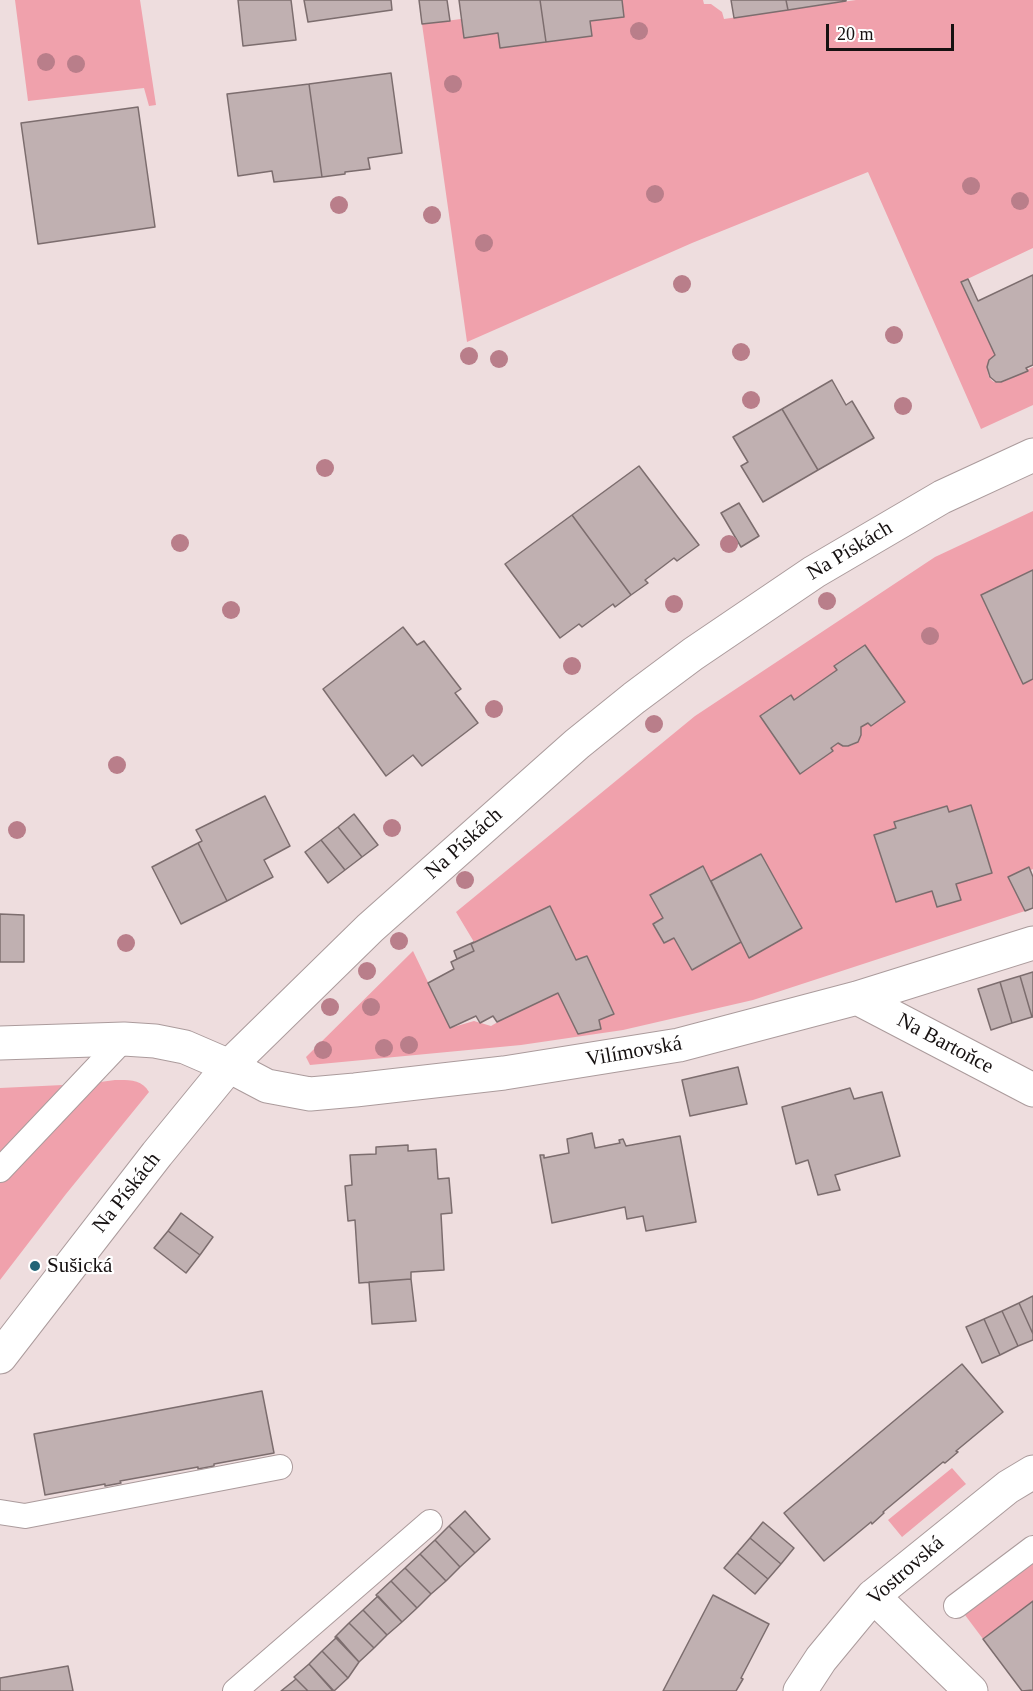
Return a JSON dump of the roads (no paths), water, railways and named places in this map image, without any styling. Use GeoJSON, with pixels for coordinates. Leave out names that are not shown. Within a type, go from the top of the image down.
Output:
{"type":"FeatureCollection","features":[{"type":"Feature","properties":{"kind":"street","name":"Na Pískách"},"geometry":{"type":"LineString","coordinates":[[0,1357],[157,1154],[229,1066],[370,928],[577,744],[693,654],[814,572],[942,497],[1033,454]]}},
{"type":"Feature","properties":{"kind":"street","name":"Vilímovská"},"geometry":{"type":"LineString","coordinates":[[229,1066],[267,1086],[310,1094],[504,1073],[680,1045],[857,998],[1033,943]]}},
{"type":"Feature","properties":{"kind":"street","name":"Na Bartoňce"},"geometry":{"type":"LineString","coordinates":[[857,998],[1033,1090]]}},
{"type":"Feature","properties":{"kind":"street"},"geometry":{"type":"LineString","coordinates":[[0,1043],[124,1039],[155,1041],[185,1047],[229,1066]]}},
{"type":"Feature","properties":{"kind":"street","name":"Vostrovská"},"geometry":{"type":"LineString","coordinates":[[800,1691],[821,1659],[873,1596],[1008,1487],[1033,1472]]}},
{"type":"Feature","properties":{"kind":"street"},"geometry":{"type":"LineString","coordinates":[[873,1596],[971,1691]]}},
{"type":"Feature","properties":{"kind":"lane"},"geometry":{"type":"LineString","coordinates":[[0,1170],[124,1039]]}},
{"type":"Feature","properties":{"kind":"lane"},"geometry":{"type":"LineString","coordinates":[[0,1512],[24,1516],[280,1467]]}},
{"type":"Feature","properties":{"kind":"lane"},"geometry":{"type":"LineString","coordinates":[[235,1691],[430,1522]]}},
{"type":"Feature","properties":{"kind":"lane"},"geometry":{"type":"LineString","coordinates":[[956,1606],[1033,1548]]}},
{"type":"Feature","properties":{"kind":"place","name":"Sušická"},"geometry":{"type":"Point","coordinates":[35,1266]}}]}
